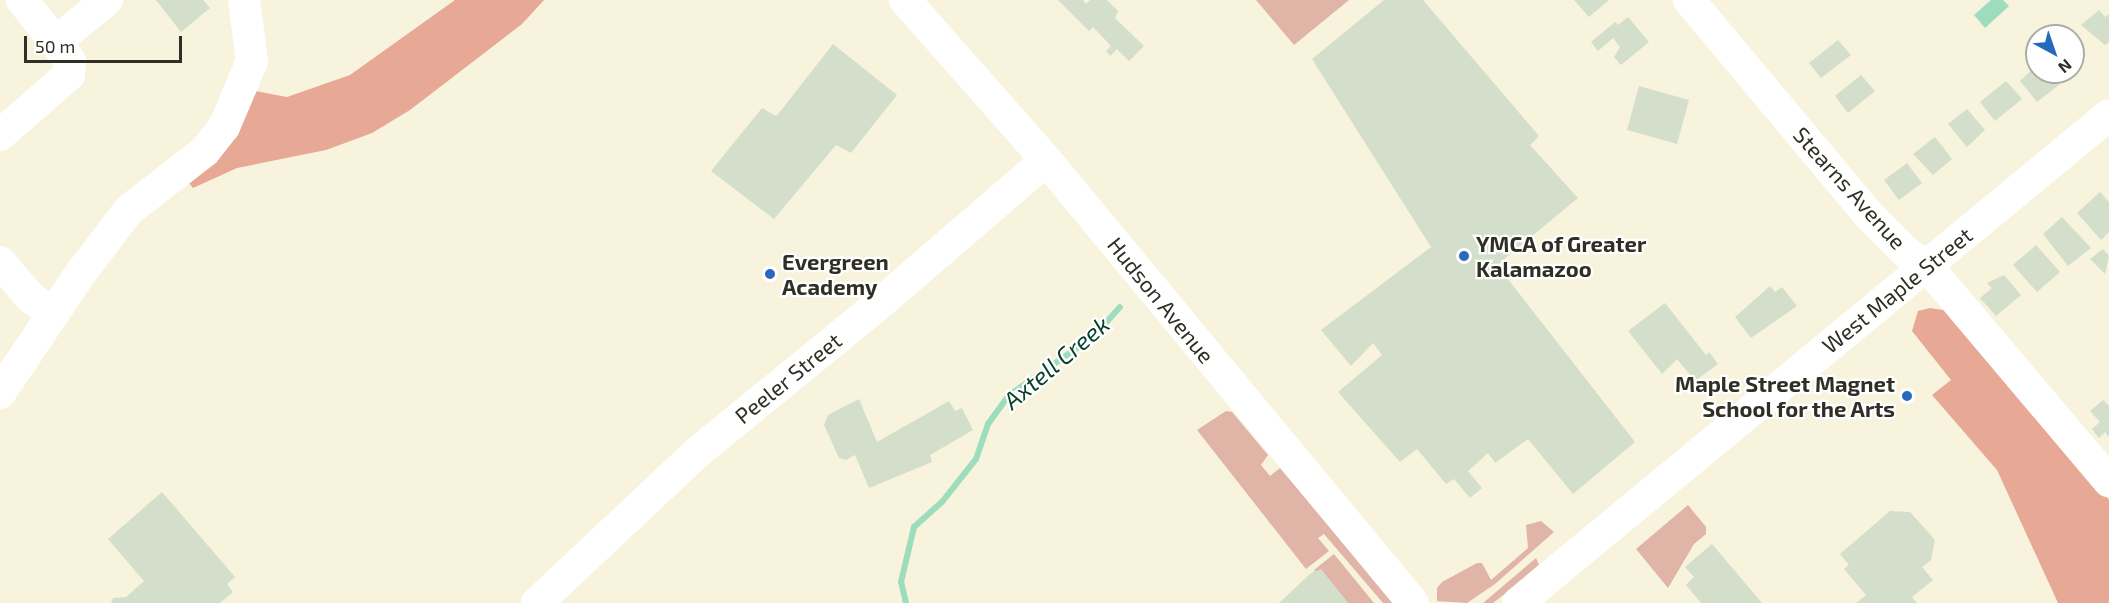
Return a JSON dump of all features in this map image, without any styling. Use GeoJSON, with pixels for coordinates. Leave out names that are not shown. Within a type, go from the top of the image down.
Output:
{"type":"FeatureCollection","features":[{"type":"Feature","properties":{"kind":"street"},"geometry":{"type":"LineString","coordinates":[[0,135],[69,75],[70,61],[57,41],[22,0]]}},
{"type":"Feature","properties":{"kind":"street"},"geometry":{"type":"LineString","coordinates":[[57,41],[107,0]]}},
{"type":"Feature","properties":{"kind":"street"},"geometry":{"type":"LineString","coordinates":[[0,393],[52,314],[129,210],[205,151],[224,127],[252,61],[244,0]]}},
{"type":"Feature","properties":{"kind":"street","name":"Hudson Avenue"},"geometry":{"type":"LineString","coordinates":[[905,0],[1046,160],[1413,603]]}},
{"type":"Feature","properties":{"kind":"street","name":"Stearns Avenue"},"geometry":{"type":"LineString","coordinates":[[1689,0],[1868,214],[1909,255],[1927,266],[2109,481]]}},
{"type":"Feature","properties":{"kind":"street","name":"West Maple Street"},"geometry":{"type":"LineString","coordinates":[[1518,603],[1854,323],[1927,266],[2109,115]]}},
{"type":"Feature","properties":{"kind":"street","name":"Peeler Street"},"geometry":{"type":"LineString","coordinates":[[537,603],[699,451],[884,300],[1046,160]]}},
{"type":"Feature","properties":{"kind":"street"},"geometry":{"type":"LineString","coordinates":[[0,262],[30,297],[52,314]]}},
{"type":"Feature","properties":{"kind":"shaded area"},"geometry":{"type":"Polygon","coordinates":[[[455,0],[544,0],[522,24],[410,110],[372,133],[326,150],[237,168],[193,188],[189,183],[245,89],[287,97],[350,75],[455,0]]]}},
{"type":"Feature","properties":{"kind":"shaded area"},"geometry":{"type":"Polygon","coordinates":[[[1256,0],[1349,0],[1294,45],[1256,0]]]}},
{"type":"Feature","properties":{"kind":"shaded area"},"geometry":{"type":"Polygon","coordinates":[[[1991,0],[2003,0],[2009,6],[1985,28],[1974,15],[1991,0]]]}},
{"type":"Feature","properties":{"kind":"shaded area"},"geometry":{"type":"Polygon","coordinates":[[[1930,308],[1949,311],[1968,330],[2109,500],[2109,603],[2058,603],[1997,470],[1932,395],[1951,380],[1912,331],[1918,311],[1930,308]]]}},
{"type":"Feature","properties":{"kind":"shaded area"},"geometry":{"type":"Polygon","coordinates":[[[1226,411],[1232,412],[1268,455],[1261,465],[1270,476],[1280,468],[1394,603],[1383,603],[1324,534],[1318,538],[1329,551],[1306,569],[1197,430],[1226,411]]]}},
{"type":"Feature","properties":{"kind":"shaded area"},"geometry":{"type":"Polygon","coordinates":[[[1688,505],[1706,527],[1706,534],[1694,544],[1668,588],[1636,549],[1688,505]]]}},
{"type":"Feature","properties":{"kind":"shaded area"},"geometry":{"type":"Polygon","coordinates":[[[1541,521],[1554,532],[1495,584],[1467,603],[1437,601],[1437,588],[1442,582],[1477,563],[1482,563],[1491,580],[1528,548],[1526,525],[1541,521]]]}},
{"type":"Feature","properties":{"kind":"shaded area"},"geometry":{"type":"Polygon","coordinates":[[[1334,554],[1374,603],[1348,603],[1321,570],[1316,573],[1314,570],[1334,554]]]}},
{"type":"Feature","properties":{"kind":"shaded area"},"geometry":{"type":"Polygon","coordinates":[[[1536,558],[1539,565],[1511,589],[1493,603],[1483,603],[1536,558]]]}},
{"type":"Feature","properties":{"kind":"building"},"geometry":{"type":"Polygon","coordinates":[[[156,0],[203,0],[210,8],[181,32],[156,0]]]}},
{"type":"Feature","properties":{"kind":"building"},"geometry":{"type":"Polygon","coordinates":[[[1058,0],[1083,0],[1086,4],[1090,0],[1107,0],[1118,11],[1115,18],[1144,46],[1129,61],[1117,49],[1110,56],[1106,51],[1111,46],[1093,27],[1089,31],[1058,0]]]}},
{"type":"Feature","properties":{"kind":"building","name":"YMCA of Greater Kalamazoo"},"geometry":{"type":"Polygon","coordinates":[[[1384,0],[1423,0],[1539,136],[1530,145],[1578,198],[1497,265],[1635,442],[1573,494],[1528,439],[1495,463],[1488,453],[1468,471],[1482,488],[1470,498],[1454,479],[1446,484],[1417,449],[1400,462],[1338,392],[1382,355],[1373,343],[1351,366],[1321,330],[1431,247],[1312,59],[1384,0]]]}},
{"type":"Feature","properties":{"kind":"building"},"geometry":{"type":"Polygon","coordinates":[[[1574,0],[1609,0],[1589,17],[1574,0]]]}},
{"type":"Feature","properties":{"kind":"building"},"geometry":{"type":"Polygon","coordinates":[[[2099,10],[2105,17],[2109,14],[2109,42],[2105,45],[2085,28],[2085,24],[2082,24],[2099,10]]]}},
{"type":"Feature","properties":{"kind":"building"},"geometry":{"type":"Polygon","coordinates":[[[1628,17],[1649,42],[1621,65],[1614,57],[1620,47],[1613,38],[1598,51],[1591,42],[1615,22],[1618,25],[1628,17]]]}},
{"type":"Feature","properties":{"kind":"building"},"geometry":{"type":"Polygon","coordinates":[[[1838,40],[1851,55],[1821,78],[1809,63],[1838,40]]]}},
{"type":"Feature","properties":{"kind":"building"},"geometry":{"type":"Polygon","coordinates":[[[833,44],[897,95],[851,153],[836,145],[774,219],[711,171],[762,108],[776,116],[779,113],[833,44]]]}},
{"type":"Feature","properties":{"kind":"building"},"geometry":{"type":"Polygon","coordinates":[[[1861,75],[1875,91],[1848,113],[1835,96],[1861,75]]]}},
{"type":"Feature","properties":{"kind":"building"},"geometry":{"type":"Polygon","coordinates":[[[2025,76],[2025,84],[2060,84],[2037,102],[2020,81],[2025,76]]]}},
{"type":"Feature","properties":{"kind":"building"},"geometry":{"type":"Polygon","coordinates":[[[2006,81],[2022,99],[1995,121],[1980,102],[2006,81]]]}},
{"type":"Feature","properties":{"kind":"building"},"geometry":{"type":"Polygon","coordinates":[[[1639,86],[1689,100],[1677,144],[1627,130],[1639,86]]]}},
{"type":"Feature","properties":{"kind":"building"},"geometry":{"type":"Polygon","coordinates":[[[1967,109],[1985,130],[1967,147],[1948,124],[1967,109]]]}},
{"type":"Feature","properties":{"kind":"building"},"geometry":{"type":"Polygon","coordinates":[[[1935,137],[1952,159],[1933,175],[1913,154],[1935,137]]]}},
{"type":"Feature","properties":{"kind":"building"},"geometry":{"type":"Polygon","coordinates":[[[1907,163],[1922,183],[1899,200],[1884,180],[1907,163]]]}},
{"type":"Feature","properties":{"kind":"building"},"geometry":{"type":"Polygon","coordinates":[[[2100,192],[2109,202],[2109,232],[2101,240],[2077,213],[2100,192]]]}},
{"type":"Feature","properties":{"kind":"building"},"geometry":{"type":"Polygon","coordinates":[[[2062,217],[2091,248],[2068,266],[2043,234],[2062,217]]]}},
{"type":"Feature","properties":{"kind":"building"},"geometry":{"type":"Polygon","coordinates":[[[2036,245],[2060,272],[2037,292],[2013,265],[2036,245]]]}},
{"type":"Feature","properties":{"kind":"building"},"geometry":{"type":"Polygon","coordinates":[[[2103,249],[2109,256],[2105,274],[2090,259],[2103,249]]]}},
{"type":"Feature","properties":{"kind":"building"},"geometry":{"type":"Polygon","coordinates":[[[2004,275],[2021,295],[1996,316],[1980,298],[1992,288],[1987,283],[2004,275]]]}},
{"type":"Feature","properties":{"kind":"building"},"geometry":{"type":"Polygon","coordinates":[[[1770,286],[1775,292],[1782,287],[1797,306],[1751,338],[1735,317],[1770,286]]]}},
{"type":"Feature","properties":{"kind":"building"},"geometry":{"type":"Polygon","coordinates":[[[1665,303],[1706,355],[1709,352],[1718,364],[1695,381],[1677,359],[1662,374],[1628,331],[1665,303]]]}},
{"type":"Feature","properties":{"kind":"building"},"geometry":{"type":"Polygon","coordinates":[[[859,399],[877,442],[949,401],[955,411],[962,408],[973,430],[930,455],[932,462],[869,488],[855,455],[846,460],[839,458],[824,425],[828,415],[859,399]]]}},
{"type":"Feature","properties":{"kind":"building"},"geometry":{"type":"Polygon","coordinates":[[[2103,400],[2109,406],[2109,437],[2105,432],[2099,438],[2092,429],[2100,422],[2090,411],[2103,400]]]}},
{"type":"Feature","properties":{"kind":"building"},"geometry":{"type":"Polygon","coordinates":[[[162,492],[235,577],[227,584],[233,592],[220,603],[111,603],[113,598],[126,597],[144,581],[108,539],[162,492]]]}},
{"type":"Feature","properties":{"kind":"building"},"geometry":{"type":"Polygon","coordinates":[[[1890,511],[1910,512],[1935,540],[1931,560],[1922,567],[1933,580],[1912,597],[1917,603],[1856,603],[1866,595],[1844,569],[1849,565],[1840,554],[1890,511]]]}},
{"type":"Feature","properties":{"kind":"building"},"geometry":{"type":"Polygon","coordinates":[[[1712,544],[1762,603],[1701,603],[1686,585],[1694,577],[1685,567],[1712,544]]]}},
{"type":"Feature","properties":{"kind":"building"},"geometry":{"type":"Polygon","coordinates":[[[1321,569],[1348,603],[1279,603],[1311,573],[1321,569]]]}},
{"type":"Feature","properties":{"kind":"waterway","name":"Axtell Creek"},"geometry":{"type":"LineString","coordinates":[[906,603],[901,582],[914,527],[942,502],[976,459],[988,424],[1008,396],[1093,337],[1120,307]]}},
{"type":"Feature","properties":{"kind":"place","name":"YMCA of Greater Kalamazoo"},"geometry":{"type":"Point","coordinates":[1464,256]}},
{"type":"Feature","properties":{"kind":"place","name":"Evergreen Academy"},"geometry":{"type":"Point","coordinates":[770,274]}},
{"type":"Feature","properties":{"kind":"place","name":"Maple Street Magnet School for the Arts"},"geometry":{"type":"Point","coordinates":[1907,396]}}]}
